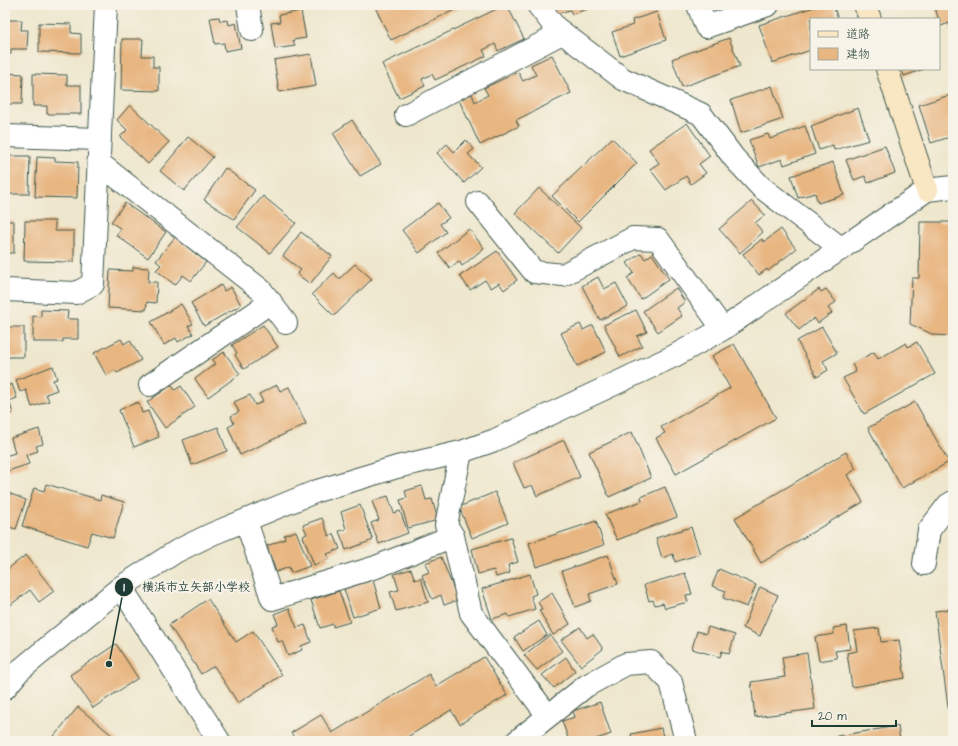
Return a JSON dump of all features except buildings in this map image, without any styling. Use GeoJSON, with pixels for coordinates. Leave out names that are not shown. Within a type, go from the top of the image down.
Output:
{"type":"FeatureCollection","features":[{"type":"Feature","properties":{"kind":"street"},"geometry":{"type":"LineString","coordinates":[[5,290],[76,293],[93,284],[106,5]]}},
{"type":"Feature","properties":{"kind":"street"},"geometry":{"type":"LineString","coordinates":[[248,5],[252,30]]}},
{"type":"Feature","properties":{"kind":"street"},"geometry":{"type":"LineString","coordinates":[[538,5],[555,28],[623,79],[701,114],[734,158],[761,187],[842,249]]}},
{"type":"Feature","properties":{"kind":"street"},"geometry":{"type":"LineString","coordinates":[[698,5],[706,26],[768,5]]}},
{"type":"Feature","properties":{"kind":"street"},"geometry":{"type":"LineString","coordinates":[[865,5],[870,18]]}},
{"type":"Feature","properties":{"kind":"street"},"geometry":{"type":"LineString","coordinates":[[406,115],[562,33]]}},
{"type":"Feature","properties":{"kind":"street"},"geometry":{"type":"LineString","coordinates":[[887,70],[927,190]]}},
{"type":"Feature","properties":{"kind":"street"},"geometry":{"type":"LineString","coordinates":[[5,136],[100,139]]}},
{"type":"Feature","properties":{"kind":"street"},"geometry":{"type":"LineString","coordinates":[[99,163],[261,290],[286,323]]}},
{"type":"Feature","properties":{"kind":"street"},"geometry":{"type":"LineString","coordinates":[[5,688],[12,669],[121,587],[177,551],[212,534],[317,491],[397,467],[461,452],[495,440],[538,420],[674,356],[723,329],[927,190],[953,187]]}},
{"type":"Feature","properties":{"kind":"street"},"geometry":{"type":"LineString","coordinates":[[478,202],[534,272],[563,275],[632,238],[658,239],[723,329]]}},
{"type":"Feature","properties":{"kind":"street"},"geometry":{"type":"LineString","coordinates":[[150,385],[271,302]]}},
{"type":"Feature","properties":{"kind":"street"},"geometry":{"type":"LineString","coordinates":[[461,452],[446,525],[453,536],[471,613],[548,716]]}},
{"type":"Feature","properties":{"kind":"street"},"geometry":{"type":"LineString","coordinates":[[924,564],[929,530],[948,504],[953,502]]}},
{"type":"Feature","properties":{"kind":"street"},"geometry":{"type":"LineString","coordinates":[[246,521],[272,599],[376,567],[453,536]]}},
{"type":"Feature","properties":{"kind":"street"},"geometry":{"type":"LineString","coordinates":[[121,587],[219,741]]}},
{"type":"Feature","properties":{"kind":"street"},"geometry":{"type":"LineString","coordinates":[[517,741],[586,686],[626,664],[651,662],[671,682],[686,741]]}},
{"type":"Feature","properties":{"kind":"place","name":"横浜市立矢部小学校"},"geometry":{"type":"Point","coordinates":[109,664]}}]}
